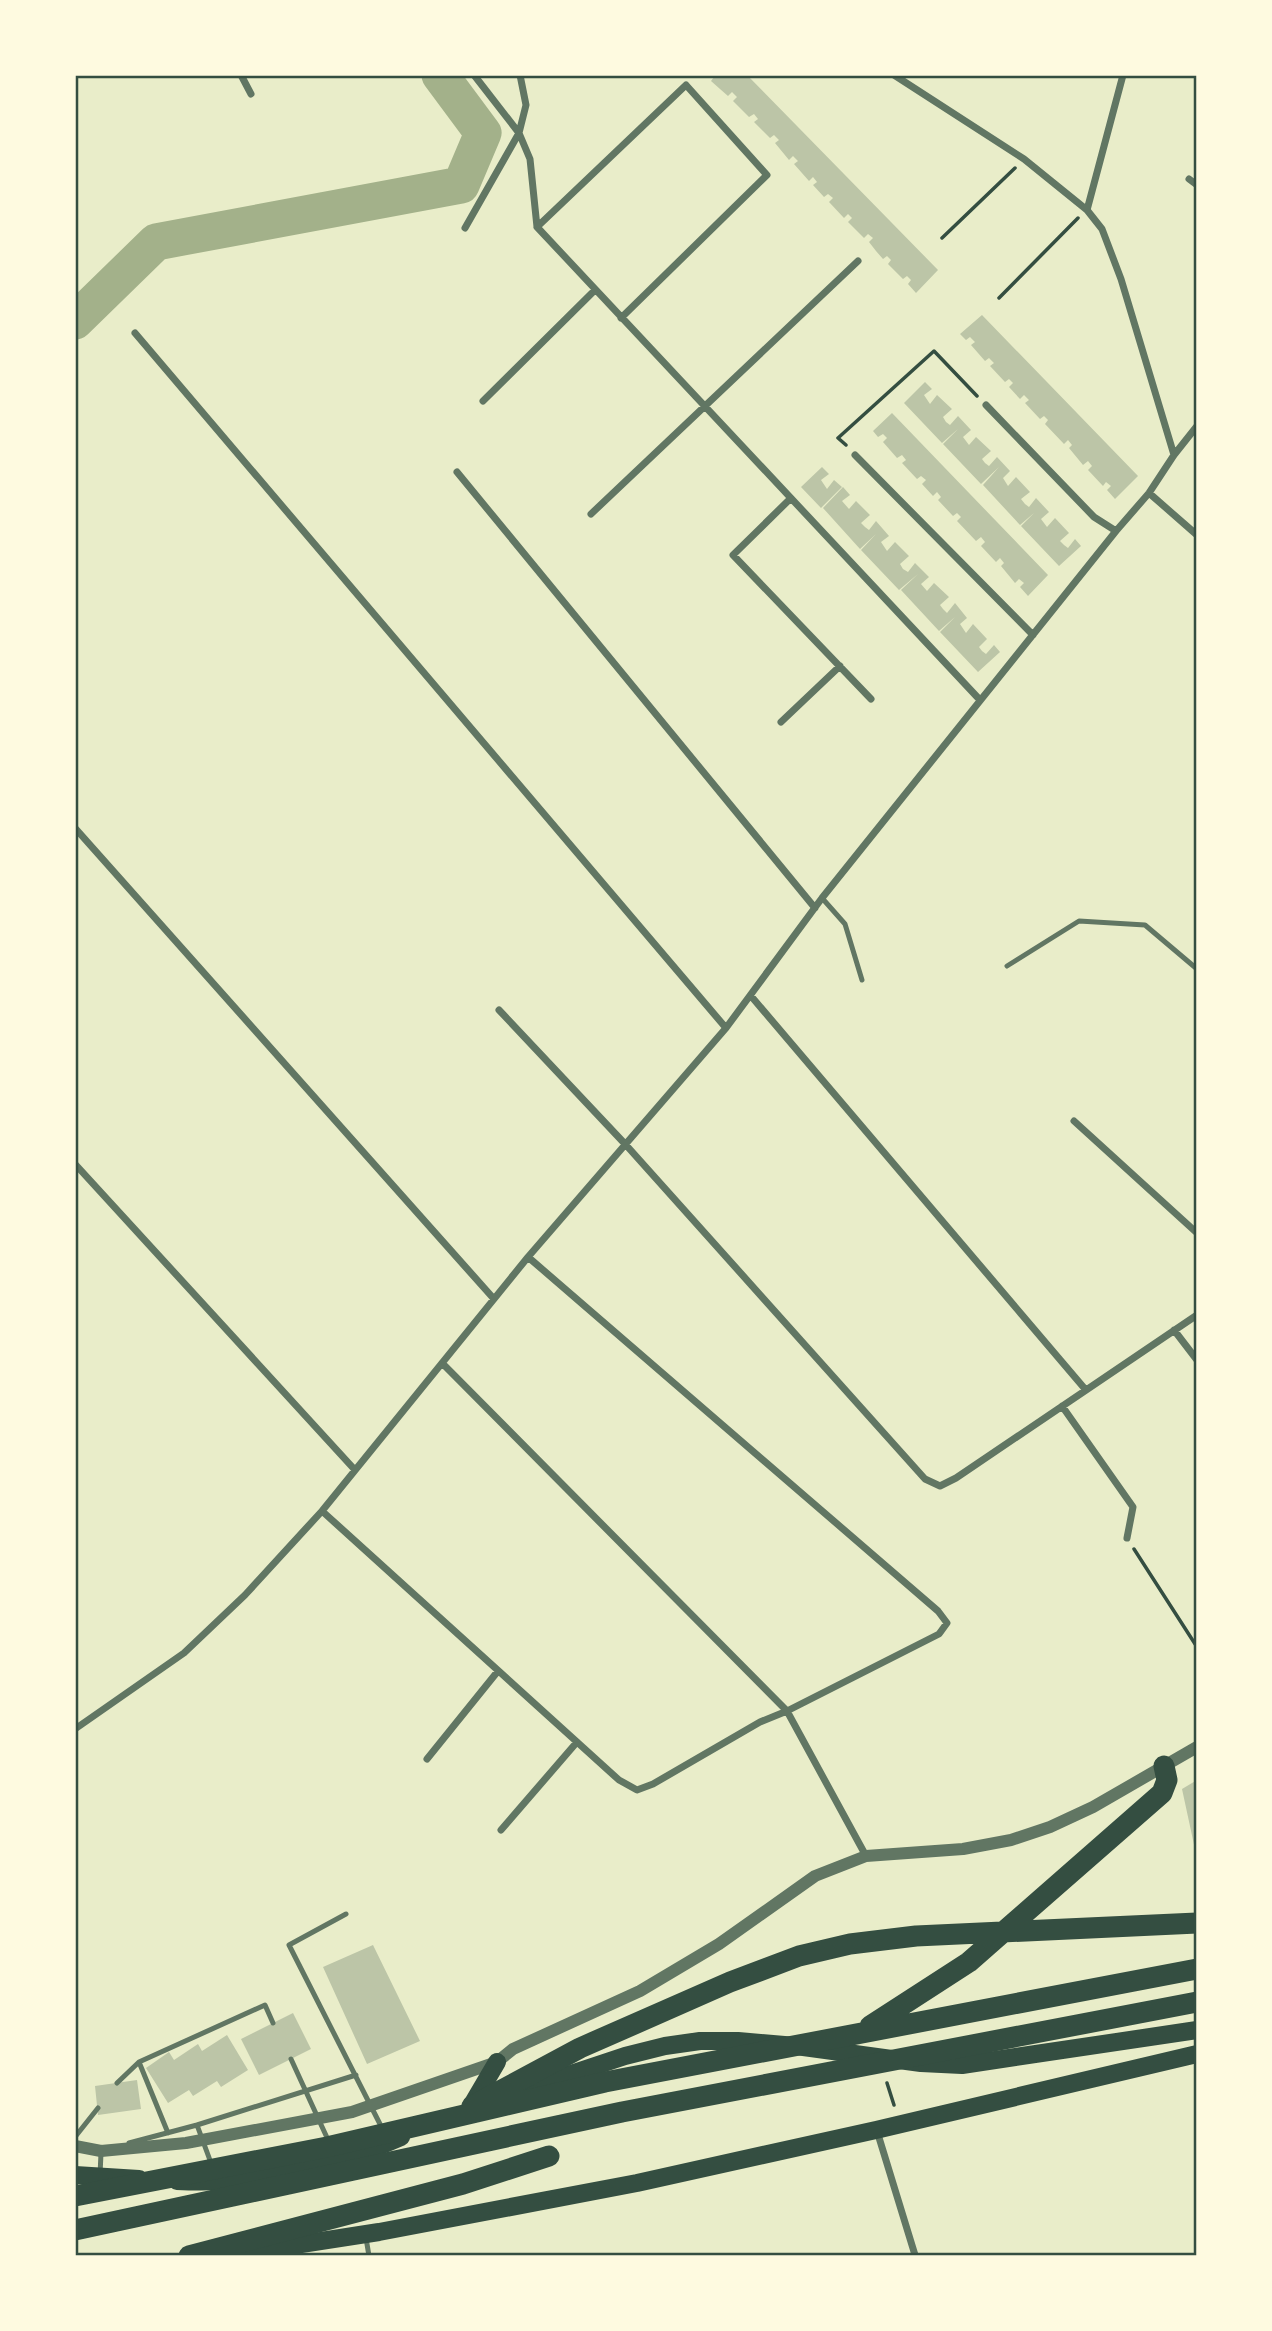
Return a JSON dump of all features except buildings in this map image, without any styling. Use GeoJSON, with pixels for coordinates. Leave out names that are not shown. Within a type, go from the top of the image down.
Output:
{"type":"FeatureCollection","features":[{"type":"Feature","properties":{"kind":"highway"},"geometry":{"type":"LineString","coordinates":[[1164,1766],[1167,1780],[1163,1793],[969,1962],[916,1998],[843,2040],[998,2007],[1197,1982]]}},
{"type":"Feature","properties":{"kind":"highway"},"geometry":{"type":"LineString","coordinates":[[470,2108],[580,2048],[730,1982],[799,1956],[849,1944],[916,1936],[1197,1923]]}},
{"type":"Feature","properties":{"kind":"highway"},"geometry":{"type":"LineString","coordinates":[[75,2196],[327,2147],[605,2082],[1197,1969]]}},
{"type":"Feature","properties":{"kind":"highway"},"geometry":{"type":"LineString","coordinates":[[75,2230],[622,2112],[1197,2002]]}},
{"type":"Feature","properties":{"kind":"highway"},"geometry":{"type":"LineString","coordinates":[[189,2256],[463,2184],[549,2156]]}},
{"type":"Feature","properties":{"kind":"main road"},"geometry":{"type":"LineString","coordinates":[[75,2173],[145,2180],[218,2181],[298,2173],[338,2162],[470,2108],[625,2056],[700,2040],[796,2046],[921,2063],[962,2065],[1197,2030]]}},
{"type":"Feature","properties":{"kind":"main road"},"geometry":{"type":"LineString","coordinates":[[225,2256],[301,2250],[365,2234],[637,2183],[1197,2054]]}},
{"type":"Feature","properties":{"kind":"main road"},"geometry":{"type":"LineString","coordinates":[[470,2108],[497,2062]]}},
{"type":"Feature","properties":{"kind":"street"},"geometry":{"type":"LineString","coordinates":[[241,75],[251,94]]}},
{"type":"Feature","properties":{"kind":"street"},"geometry":{"type":"LineString","coordinates":[[474,75],[519,133],[530,159],[537,227],[980,700]]}},
{"type":"Feature","properties":{"kind":"street"},"geometry":{"type":"LineString","coordinates":[[465,228],[519,133],[526,105],[520,75]]}},
{"type":"Feature","properties":{"kind":"street"},"geometry":{"type":"LineString","coordinates":[[894,75],[1024,159],[1087,210],[1102,229],[1121,279],[1174,454]]}},
{"type":"Feature","properties":{"kind":"street"},"geometry":{"type":"LineString","coordinates":[[1087,210],[1123,75]]}},
{"type":"Feature","properties":{"kind":"street"},"geometry":{"type":"LineString","coordinates":[[537,227],[686,85],[767,176],[621,318]]}},
{"type":"Feature","properties":{"kind":"street"},"geometry":{"type":"LineString","coordinates":[[1189,180],[1197,185]]}},
{"type":"Feature","properties":{"kind":"street"},"geometry":{"type":"LineString","coordinates":[[591,514],[858,261]]}},
{"type":"Feature","properties":{"kind":"street"},"geometry":{"type":"LineString","coordinates":[[483,401],[595,290]]}},
{"type":"Feature","properties":{"kind":"street"},"geometry":{"type":"LineString","coordinates":[[135,333],[726,1028]]}},
{"type":"Feature","properties":{"kind":"street"},"geometry":{"type":"LineString","coordinates":[[986,405],[1094,517],[1116,531]]}},
{"type":"Feature","properties":{"kind":"street"},"geometry":{"type":"LineString","coordinates":[[75,1729],[184,1653],[245,1595],[322,1511],[528,1257],[726,1028],[822,898],[1116,531],[1150,493],[1174,454],[1197,426]]}},
{"type":"Feature","properties":{"kind":"street"},"geometry":{"type":"LineString","coordinates":[[855,454],[1033,635]]}},
{"type":"Feature","properties":{"kind":"street"},"geometry":{"type":"LineString","coordinates":[[457,472],[815,908]]}},
{"type":"Feature","properties":{"kind":"street"},"geometry":{"type":"LineString","coordinates":[[1150,493],[1197,535]]}},
{"type":"Feature","properties":{"kind":"street"},"geometry":{"type":"LineString","coordinates":[[790,499],[733,555],[871,699]]}},
{"type":"Feature","properties":{"kind":"street"},"geometry":{"type":"LineString","coordinates":[[780,722],[840,666]]}},
{"type":"Feature","properties":{"kind":"street"},"geometry":{"type":"LineString","coordinates":[[75,828],[494,1299]]}},
{"type":"Feature","properties":{"kind":"street"},"geometry":{"type":"LineString","coordinates":[[751,996],[1085,1389]]}},
{"type":"Feature","properties":{"kind":"street"},"geometry":{"type":"LineString","coordinates":[[499,1010],[626,1145],[925,1479],[940,1486],[956,1478],[1197,1315]]}},
{"type":"Feature","properties":{"kind":"street"},"geometry":{"type":"LineString","coordinates":[[1074,1121],[1197,1233]]}},
{"type":"Feature","properties":{"kind":"street"},"geometry":{"type":"LineString","coordinates":[[75,1164],[355,1471]]}},
{"type":"Feature","properties":{"kind":"street"},"geometry":{"type":"LineString","coordinates":[[322,1511],[619,1780],[637,1790],[653,1784],[760,1722],[939,1634],[947,1623],[938,1611],[528,1257]]}},
{"type":"Feature","properties":{"kind":"street"},"geometry":{"type":"LineString","coordinates":[[1174,1330],[1197,1360]]}},
{"type":"Feature","properties":{"kind":"street"},"geometry":{"type":"LineString","coordinates":[[442,1363],[787,1711],[866,1856]]}},
{"type":"Feature","properties":{"kind":"street"},"geometry":{"type":"LineString","coordinates":[[1062,1406],[1133,1507],[1127,1538]]}},
{"type":"Feature","properties":{"kind":"street"},"geometry":{"type":"LineString","coordinates":[[427,1759],[498,1671]]}},
{"type":"Feature","properties":{"kind":"street"},"geometry":{"type":"LineString","coordinates":[[501,1830],[577,1742]]}},
{"type":"Feature","properties":{"kind":"street"},"geometry":{"type":"LineString","coordinates":[[75,2146],[101,2151],[202,2140],[352,2112],[497,2062],[513,2049],[640,1991],[719,1944],[815,1876],[866,1856],[963,1849],[1011,1840],[1050,1827],[1093,1807],[1197,1747]]}},
{"type":"Feature","properties":{"kind":"street"},"geometry":{"type":"LineString","coordinates":[[876,2130],[915,2255]]}},
{"type":"Feature","properties":{"kind":"lane"},"geometry":{"type":"LineString","coordinates":[[822,898],[845,924],[862,980]]}},
{"type":"Feature","properties":{"kind":"lane"},"geometry":{"type":"LineString","coordinates":[[1007,966],[1079,920],[1145,925],[1197,969]]}},
{"type":"Feature","properties":{"kind":"lane"},"geometry":{"type":"LineString","coordinates":[[346,1914],[289,1945],[389,2142]]}},
{"type":"Feature","properties":{"kind":"lane"},"geometry":{"type":"LineString","coordinates":[[117,2083],[139,2062],[265,2005],[273,2023]]}},
{"type":"Feature","properties":{"kind":"lane"},"geometry":{"type":"LineString","coordinates":[[290,2059],[338,2162]]}},
{"type":"Feature","properties":{"kind":"lane"},"geometry":{"type":"LineString","coordinates":[[139,2062],[168,2133]]}},
{"type":"Feature","properties":{"kind":"lane"},"geometry":{"type":"LineString","coordinates":[[100,2176],[101,2151],[197,2125],[356,2075]]}},
{"type":"Feature","properties":{"kind":"lane"},"geometry":{"type":"LineString","coordinates":[[75,2137],[98,2108]]}},
{"type":"Feature","properties":{"kind":"lane"},"geometry":{"type":"LineString","coordinates":[[197,2125],[218,2181]]}},
{"type":"Feature","properties":{"kind":"lane"},"geometry":{"type":"LineString","coordinates":[[365,2234],[369,2256]]}},
{"type":"Feature","properties":{"kind":"path"},"geometry":{"type":"LineString","coordinates":[[942,238],[1015,169]]}},
{"type":"Feature","properties":{"kind":"path"},"geometry":{"type":"LineString","coordinates":[[999,298],[1087,210]]}},
{"type":"Feature","properties":{"kind":"path"},"geometry":{"type":"LineString","coordinates":[[855,454],[838,438],[934,351],[986,405]]}},
{"type":"Feature","properties":{"kind":"path"},"geometry":{"type":"LineString","coordinates":[[1127,1538],[1197,1647]]}},
{"type":"Feature","properties":{"kind":"path"},"geometry":{"type":"LineString","coordinates":[[878,2057],[900,2124]]}},
{"type":"Feature","properties":{"kind":"waterway"},"geometry":{"type":"LineString","coordinates":[[75,321],[156,242],[461,185],[483,133],[440,75]]}}]}
